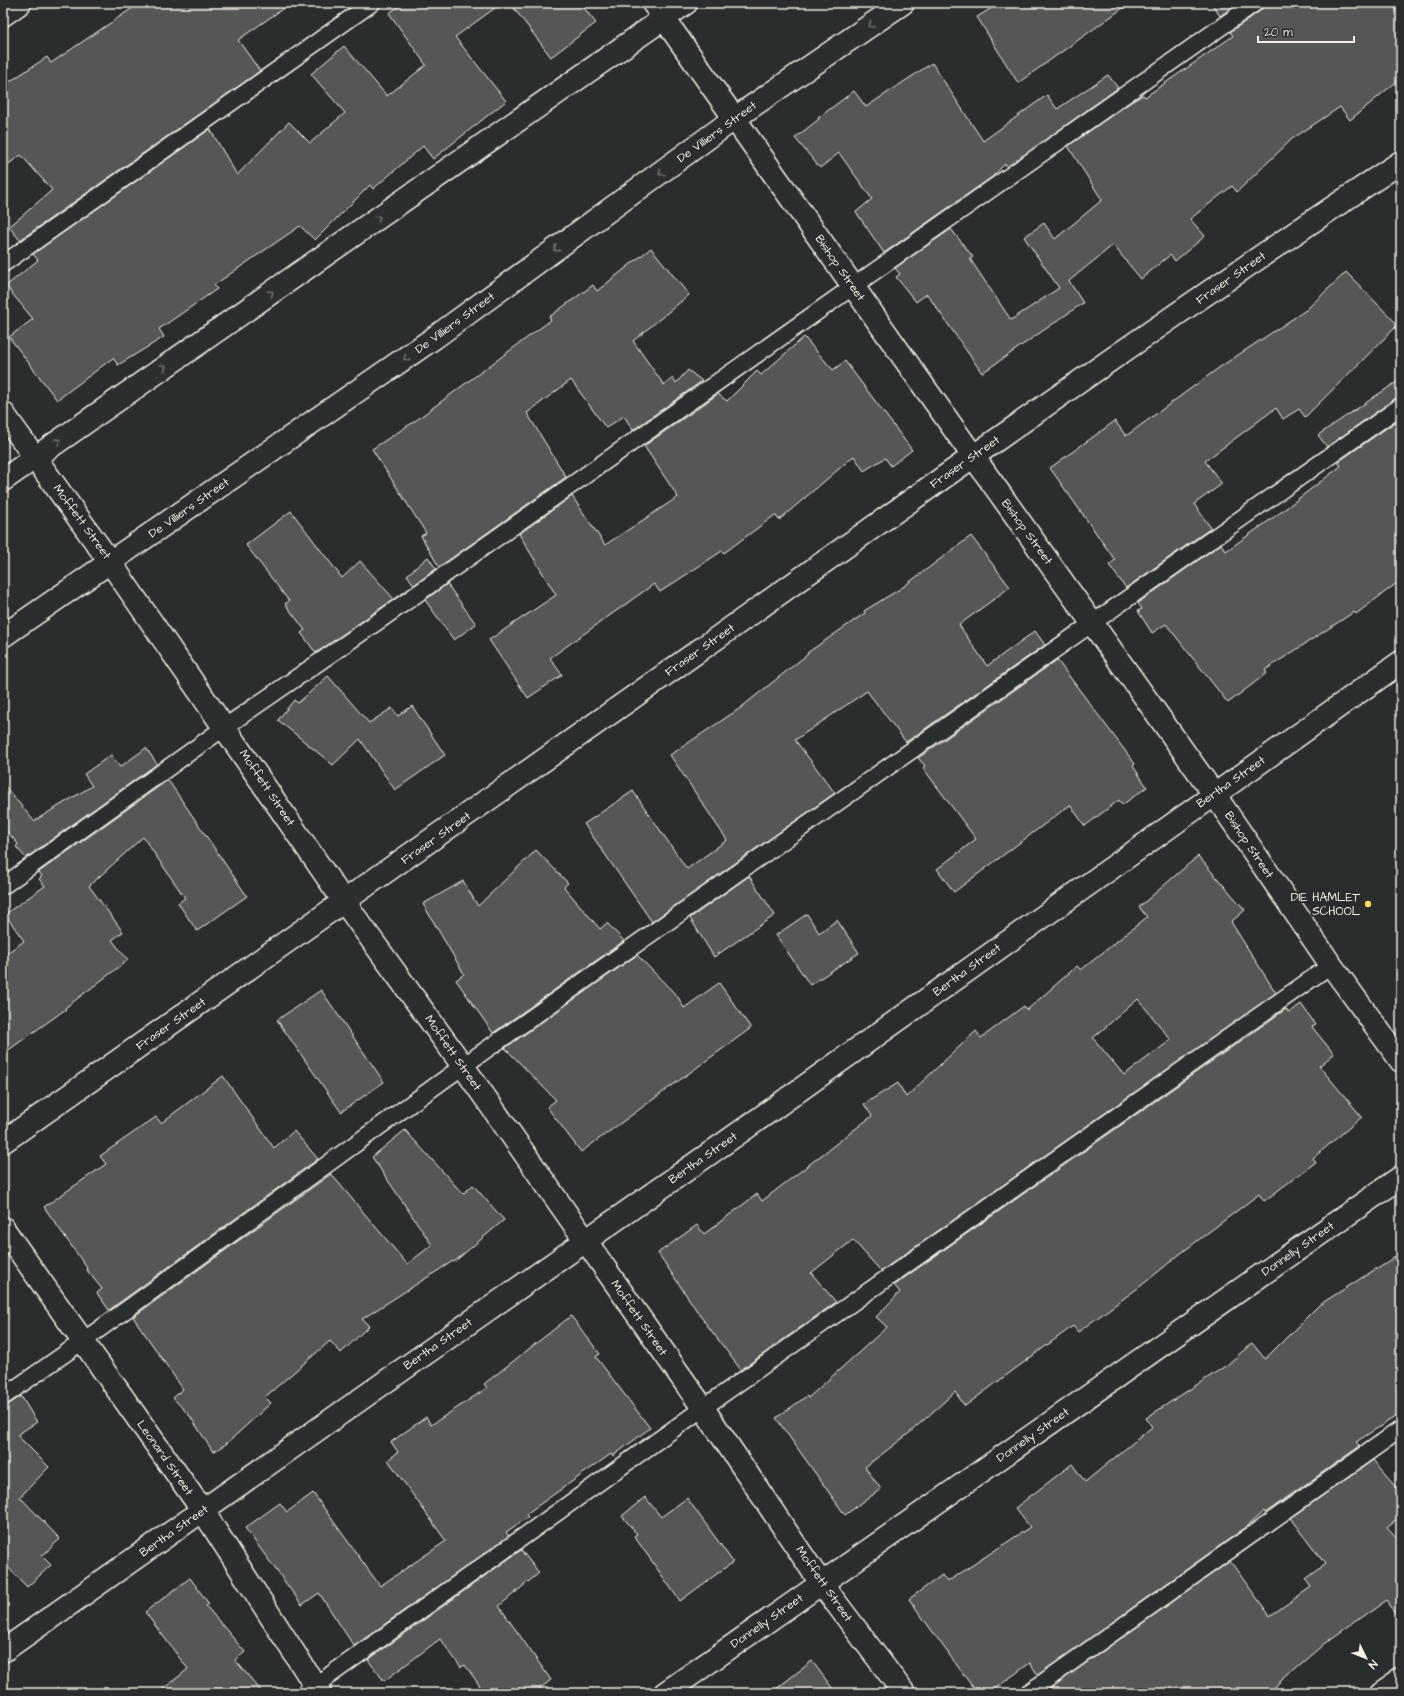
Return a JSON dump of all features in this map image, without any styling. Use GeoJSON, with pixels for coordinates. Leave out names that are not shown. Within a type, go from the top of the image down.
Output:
{"type":"FeatureCollection","features":[{"type":"Feature","properties":{"kind":"street"},"geometry":{"type":"LineString","coordinates":[[3,15],[20,3]]}},
{"type":"Feature","properties":{"kind":"street"},"geometry":{"type":"LineString","coordinates":[[3,480],[658,11],[686,3]]}},
{"type":"Feature","properties":{"kind":"street","name":"De Villiers Street"},"geometry":{"type":"LineString","coordinates":[[3,636],[434,338],[735,118],[903,3]]}},
{"type":"Feature","properties":{"kind":"street","name":"Bishop Street"},"geometry":{"type":"LineString","coordinates":[[658,11],[973,456],[1093,622],[1332,965],[1401,1061]]}},
{"type":"Feature","properties":{"kind":"street","name":"Fraser Street"},"geometry":{"type":"LineString","coordinates":[[3,1142],[345,903],[973,456],[1318,217],[1401,162]]}},
{"type":"Feature","properties":{"kind":"street","name":"Moffett Street"},"geometry":{"type":"LineString","coordinates":[[3,413],[110,562],[345,903],[463,1066],[703,1408],[821,1583],[904,1693]]}},
{"type":"Feature","properties":{"kind":"street","name":"Bertha Street"},"geometry":{"type":"LineString","coordinates":[[3,1651],[203,1511],[584,1240],[770,1111],[1401,662]]}},
{"type":"Feature","properties":{"kind":"street","name":"Donnelly Street"},"geometry":{"type":"LineString","coordinates":[[665,1693],[1401,1177]]}},
{"type":"Feature","properties":{"kind":"street","name":"Leonard Street"},"geometry":{"type":"LineString","coordinates":[[3,1228],[203,1511],[313,1691]]}},
{"type":"Feature","properties":{"kind":"street"},"geometry":{"type":"LineString","coordinates":[[1381,1693],[1401,1679]]}},
{"type":"Feature","properties":{"kind":"lane"},"geometry":{"type":"LineString","coordinates":[[3,264],[372,3]]}},
{"type":"Feature","properties":{"kind":"lane"},"geometry":{"type":"LineString","coordinates":[[3,886],[225,727],[383,618],[1255,3]]}},
{"type":"Feature","properties":{"kind":"lane"},"geometry":{"type":"LineString","coordinates":[[3,1397],[83,1341],[463,1066],[1401,406]]}},
{"type":"Feature","properties":{"kind":"lane"},"geometry":{"type":"LineString","coordinates":[[313,1691],[703,1408],[1332,965]]}},
{"type":"Feature","properties":{"kind":"lane"},"geometry":{"type":"LineString","coordinates":[[1028,1693],[1401,1429]]}},
{"type":"Feature","properties":{"kind":"building"},"geometry":{"type":"Polygon","coordinates":[[[140,3],[291,3],[238,40],[260,71],[20,240],[9,227],[52,190],[21,155],[3,168],[3,86],[47,57],[51,63],[140,3]]]}},
{"type":"Feature","properties":{"kind":"building"},"geometry":{"type":"Polygon","coordinates":[[[404,3],[502,3],[455,37],[506,101],[433,159],[423,146],[373,189],[370,185],[315,240],[300,226],[214,285],[217,289],[159,329],[164,337],[118,365],[113,358],[57,400],[9,337],[33,319],[6,286],[38,260],[33,254],[210,129],[237,175],[289,122],[310,143],[345,113],[311,74],[344,46],[387,96],[426,65],[389,13],[404,3]]]}},
{"type":"Feature","properties":{"kind":"building"},"geometry":{"type":"Polygon","coordinates":[[[510,3],[580,3],[596,23],[551,57],[510,3]]]}},
{"type":"Feature","properties":{"kind":"building"},"geometry":{"type":"Polygon","coordinates":[[[1000,3],[1130,3],[1018,83],[977,17],[1000,3]]]}},
{"type":"Feature","properties":{"kind":"building"},"geometry":{"type":"Polygon","coordinates":[[[1211,3],[1239,3],[1220,16],[1211,3]]]}},
{"type":"Feature","properties":{"kind":"building"},"geometry":{"type":"Polygon","coordinates":[[[1264,3],[1401,3],[1401,78],[1350,120],[1340,107],[1292,139],[1237,192],[1232,186],[1190,219],[1205,236],[1175,261],[1170,255],[1141,279],[1113,245],[1069,281],[1083,303],[982,373],[927,294],[916,302],[896,277],[900,274],[895,268],[951,229],[973,257],[970,259],[1011,320],[1059,288],[1024,237],[1044,223],[1055,239],[1102,200],[1068,146],[1131,102],[1143,95],[1145,97],[1233,36],[1230,32],[1260,11],[1264,3]]]}},
{"type":"Feature","properties":{"kind":"building"},"geometry":{"type":"Polygon","coordinates":[[[932,63],[983,141],[1047,95],[1057,109],[1108,75],[1118,88],[1007,167],[1005,164],[992,177],[884,253],[856,212],[872,199],[839,153],[820,168],[795,138],[819,119],[818,118],[854,91],[866,107],[932,63]]]}},
{"type":"Feature","properties":{"kind":"building"},"geometry":{"type":"Polygon","coordinates":[[[651,248],[689,295],[633,341],[664,385],[673,378],[676,383],[688,370],[702,381],[633,430],[624,416],[606,428],[571,380],[527,413],[566,477],[439,567],[421,536],[426,533],[372,449],[415,421],[551,320],[549,317],[593,285],[597,291],[651,248]]]}},
{"type":"Feature","properties":{"kind":"building"},"geometry":{"type":"Polygon","coordinates":[[[1346,272],[1398,325],[1305,417],[1299,409],[1283,419],[1276,408],[1205,461],[1222,484],[1194,504],[1211,528],[1126,588],[1109,565],[1115,560],[1050,468],[1115,421],[1126,436],[1220,367],[1306,310],[1346,272]]]}},
{"type":"Feature","properties":{"kind":"building"},"geometry":{"type":"Polygon","coordinates":[[[804,337],[833,370],[845,361],[912,450],[891,466],[885,458],[864,471],[854,456],[779,520],[775,515],[724,553],[722,551],[660,592],[654,584],[550,658],[562,675],[528,698],[489,640],[556,595],[519,534],[572,496],[605,545],[678,497],[644,446],[718,394],[727,401],[757,371],[761,375],[804,337]]]}},
{"type":"Feature","properties":{"kind":"building"},"geometry":{"type":"Polygon","coordinates":[[[1401,379],[1401,397],[1396,398],[1327,447],[1318,435],[1401,379]]]}},
{"type":"Feature","properties":{"kind":"building"},"geometry":{"type":"Polygon","coordinates":[[[1401,418],[1401,580],[1356,614],[1354,612],[1265,670],[1267,673],[1228,703],[1166,624],[1152,633],[1138,611],[1142,609],[1138,603],[1221,544],[1226,551],[1277,515],[1341,466],[1338,462],[1401,418]]]}},
{"type":"Feature","properties":{"kind":"building"},"geometry":{"type":"Polygon","coordinates":[[[291,511],[342,578],[360,561],[394,599],[316,653],[301,633],[305,630],[285,604],[289,601],[246,545],[291,511]]]}},
{"type":"Feature","properties":{"kind":"building"},"geometry":{"type":"Polygon","coordinates":[[[971,536],[1010,587],[959,625],[987,666],[1035,631],[1045,645],[906,742],[867,691],[795,740],[835,793],[652,922],[584,824],[633,791],[687,869],[727,840],[670,755],[739,709],[808,654],[807,653],[865,613],[864,611],[903,587],[971,536]]]}},
{"type":"Feature","properties":{"kind":"building"},"geometry":{"type":"Polygon","coordinates":[[[428,557],[436,569],[414,585],[407,575],[428,557]]]}},
{"type":"Feature","properties":{"kind":"building"},"geometry":{"type":"Polygon","coordinates":[[[447,584],[476,624],[454,640],[425,600],[447,584]]]}},
{"type":"Feature","properties":{"kind":"building"},"geometry":{"type":"Polygon","coordinates":[[[1057,660],[1135,764],[1133,766],[1147,787],[1122,805],[1119,800],[1085,826],[1070,805],[954,892],[937,869],[976,839],[923,768],[925,766],[918,758],[1057,660]]]}},
{"type":"Feature","properties":{"kind":"building"},"geometry":{"type":"Polygon","coordinates":[[[328,676],[369,723],[392,708],[398,716],[412,706],[445,755],[395,790],[360,739],[333,765],[278,720],[294,700],[298,703],[328,676]]]}},
{"type":"Feature","properties":{"kind":"building"},"geometry":{"type":"Polygon","coordinates":[[[146,748],[157,764],[26,858],[16,847],[18,844],[3,827],[3,784],[34,821],[92,786],[84,774],[111,755],[120,767],[146,748]]]}},
{"type":"Feature","properties":{"kind":"building"},"geometry":{"type":"Polygon","coordinates":[[[168,780],[247,896],[197,931],[178,903],[185,898],[143,837],[89,886],[123,932],[112,940],[128,960],[65,1008],[66,1009],[3,1054],[3,956],[24,941],[5,914],[45,886],[39,879],[42,876],[39,872],[168,780]]]}},
{"type":"Feature","properties":{"kind":"building"},"geometry":{"type":"Polygon","coordinates":[[[536,850],[568,883],[564,887],[600,929],[607,923],[624,941],[493,1033],[456,980],[464,974],[423,904],[463,881],[478,906],[536,850]]]}},
{"type":"Feature","properties":{"kind":"building"},"geometry":{"type":"Polygon","coordinates":[[[1198,856],[1245,910],[1231,922],[1276,993],[881,1271],[853,1240],[811,1273],[836,1302],[741,1370],[701,1317],[658,1253],[697,1225],[704,1234],[757,1194],[762,1201],[872,1116],[864,1104],[898,1083],[906,1097],[976,1031],[981,1038],[1024,1006],[1027,1010],[1077,966],[1081,970],[1147,917],[1139,907],[1198,856]],[[1138,999],[1093,1038],[1124,1075],[1171,1040],[1138,999]]]}},
{"type":"Feature","properties":{"kind":"building"},"geometry":{"type":"Polygon","coordinates":[[[749,876],[775,915],[714,957],[690,918],[749,876]]]}},
{"type":"Feature","properties":{"kind":"building"},"geometry":{"type":"Polygon","coordinates":[[[807,914],[819,933],[837,920],[859,953],[810,985],[776,935],[807,914]]]}},
{"type":"Feature","properties":{"kind":"building"},"geometry":{"type":"Polygon","coordinates":[[[637,955],[678,997],[684,1008],[719,983],[751,1028],[581,1152],[547,1107],[556,1100],[505,1048],[637,955]]]}},
{"type":"Feature","properties":{"kind":"building"},"geometry":{"type":"Polygon","coordinates":[[[321,990],[384,1082],[341,1112],[277,1020],[321,990]]]}},
{"type":"Feature","properties":{"kind":"building"},"geometry":{"type":"Polygon","coordinates":[[[1301,1004],[1316,1025],[1312,1027],[1334,1054],[1319,1066],[1362,1117],[1313,1158],[1316,1162],[1264,1201],[1259,1194],[1142,1285],[1078,1332],[1073,1326],[965,1406],[955,1392],[907,1435],[865,1467],[881,1489],[845,1515],[776,1418],[807,1396],[808,1398],[887,1327],[876,1317],[900,1292],[894,1285],[1286,1009],[1289,1013],[1301,1004]]]}},
{"type":"Feature","properties":{"kind":"building"},"geometry":{"type":"Polygon","coordinates":[[[223,1076],[274,1148],[294,1131],[318,1159],[109,1310],[97,1293],[102,1289],[86,1269],[87,1268],[44,1207],[106,1164],[100,1156],[156,1117],[161,1123],[223,1076]]]}},
{"type":"Feature","properties":{"kind":"building"},"geometry":{"type":"Polygon","coordinates":[[[405,1130],[463,1194],[473,1185],[504,1220],[454,1262],[453,1261],[362,1319],[369,1326],[341,1353],[330,1341],[265,1397],[271,1403],[226,1444],[213,1452],[190,1416],[173,1398],[183,1389],[133,1317],[331,1174],[407,1264],[432,1245],[372,1157],[405,1130]]]}},
{"type":"Feature","properties":{"kind":"building"},"geometry":{"type":"Polygon","coordinates":[[[1401,1253],[1401,1413],[1356,1442],[1360,1446],[1265,1513],[1264,1511],[1242,1530],[1038,1675],[1030,1663],[989,1693],[977,1693],[909,1599],[942,1575],[947,1582],[1030,1527],[1015,1508],[1072,1464],[1085,1482],[1152,1427],[1146,1418],[1227,1365],[1252,1343],[1265,1359],[1319,1305],[1401,1253]]]}},
{"type":"Feature","properties":{"kind":"building"},"geometry":{"type":"Polygon","coordinates":[[[571,1316],[600,1354],[596,1357],[650,1428],[613,1456],[611,1454],[526,1514],[528,1517],[506,1532],[509,1536],[354,1646],[319,1593],[302,1605],[245,1528],[280,1503],[287,1512],[313,1493],[380,1586],[446,1541],[388,1460],[398,1452],[391,1442],[426,1417],[431,1425],[487,1388],[484,1384],[571,1316]]]}},
{"type":"Feature","properties":{"kind":"building"},"geometry":{"type":"Polygon","coordinates":[[[3,1368],[11,1380],[3,1385],[3,1368]]]}},
{"type":"Feature","properties":{"kind":"building"},"geometry":{"type":"Polygon","coordinates":[[[21,1396],[37,1422],[17,1435],[49,1467],[20,1497],[60,1539],[42,1556],[51,1565],[27,1587],[3,1562],[3,1406],[8,1405],[21,1396]]]}},
{"type":"Feature","properties":{"kind":"building"},"geometry":{"type":"Polygon","coordinates":[[[1373,1460],[1401,1492],[1401,1516],[1387,1528],[1401,1543],[1401,1617],[1386,1600],[1325,1643],[1267,1693],[1050,1693],[1048,1690],[1230,1561],[1270,1616],[1311,1587],[1305,1579],[1325,1564],[1291,1518],[1373,1460]]]}},
{"type":"Feature","properties":{"kind":"building"},"geometry":{"type":"Polygon","coordinates":[[[645,1497],[661,1517],[687,1498],[733,1562],[680,1601],[634,1536],[637,1534],[622,1516],[645,1497]]]}},
{"type":"Feature","properties":{"kind":"building"},"geometry":{"type":"Polygon","coordinates":[[[521,1550],[539,1573],[499,1606],[551,1680],[534,1693],[485,1693],[465,1665],[461,1667],[440,1639],[384,1681],[368,1660],[521,1550]]]}},
{"type":"Feature","properties":{"kind":"building"},"geometry":{"type":"Polygon","coordinates":[[[190,1578],[209,1604],[206,1606],[245,1652],[235,1660],[263,1693],[158,1693],[188,1669],[145,1612],[190,1578]]]}},
{"type":"Feature","properties":{"kind":"building"},"geometry":{"type":"Polygon","coordinates":[[[812,1661],[836,1693],[771,1693],[812,1661]]]}},
{"type":"Feature","properties":{"kind":"place","name":"DIE HAMLET SCHOOL"},"geometry":{"type":"Point","coordinates":[1368,904]}}]}
